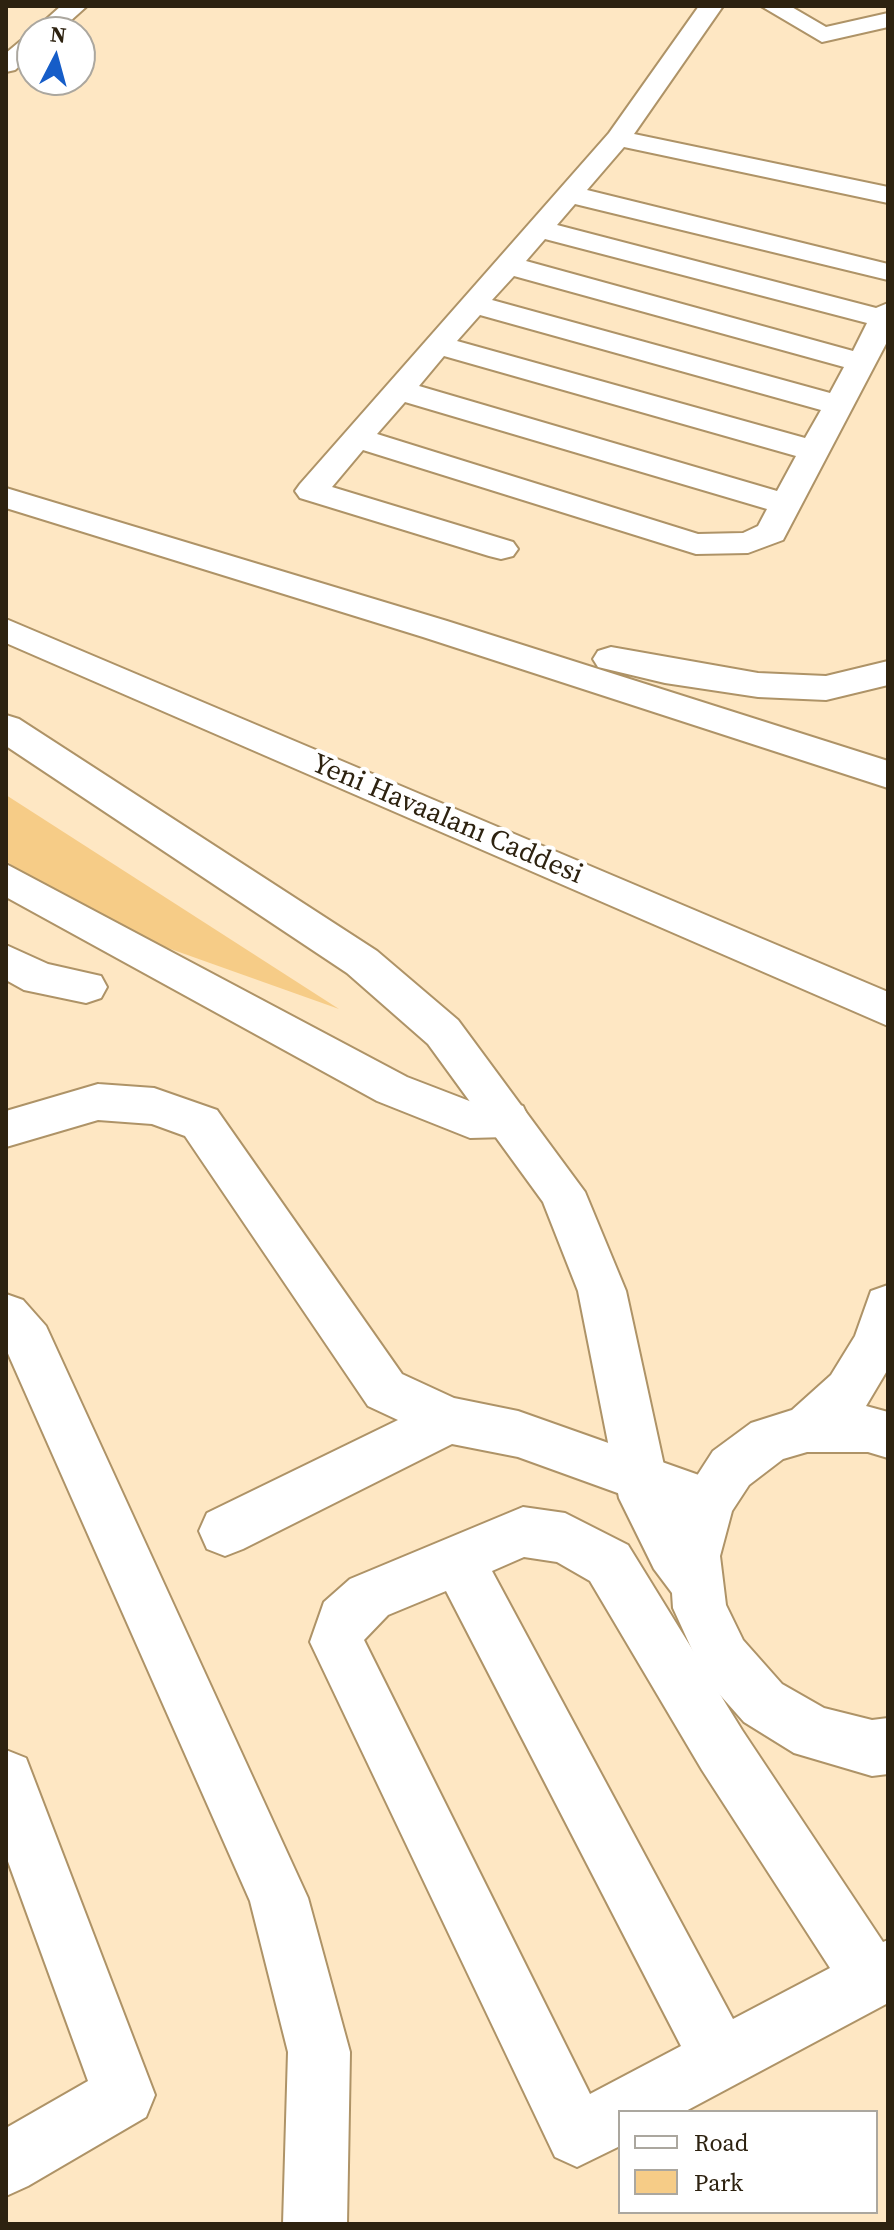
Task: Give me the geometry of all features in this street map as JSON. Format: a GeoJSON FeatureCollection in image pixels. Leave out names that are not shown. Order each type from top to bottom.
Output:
{"type":"FeatureCollection","features":[{"type":"Feature","properties":{"kind":"main road"},"geometry":{"type":"LineString","coordinates":[[501,549],[311,491],[609,148],[711,6]]}},
{"type":"Feature","properties":{"kind":"main road"},"geometry":{"type":"LineString","coordinates":[[773,6],[822,35],[888,20]]}},
{"type":"Feature","properties":{"kind":"main road"},"geometry":{"type":"LineString","coordinates":[[609,148],[719,186]]}},
{"type":"Feature","properties":{"kind":"main road"},"geometry":{"type":"LineString","coordinates":[[609,148],[888,195]]}},
{"type":"Feature","properties":{"kind":"main road"},"geometry":{"type":"LineString","coordinates":[[569,194],[888,272]]}},
{"type":"Feature","properties":{"kind":"main road"},"geometry":{"type":"LineString","coordinates":[[357,438],[696,544],[734,546],[771,533],[886,316],[539,229]]}},
{"type":"Feature","properties":{"kind":"main road"},"geometry":{"type":"LineString","coordinates":[[507,265],[861,362]]}},
{"type":"Feature","properties":{"kind":"main road"},"geometry":{"type":"LineString","coordinates":[[473,304],[839,405]]}},
{"type":"Feature","properties":{"kind":"main road"},"geometry":{"type":"LineString","coordinates":[[438,345],[815,451]]}},
{"type":"Feature","properties":{"kind":"main road"},"geometry":{"type":"LineString","coordinates":[[399,390],[786,504]]}},
{"type":"Feature","properties":{"kind":"main road"},"geometry":{"type":"LineString","coordinates":[[6,498],[435,629],[888,775]]}},
{"type":"Feature","properties":{"kind":"main road"},"geometry":{"type":"LineString","coordinates":[[435,629],[758,685],[826,688],[888,673]]}},
{"type":"Feature","properties":{"kind":"main road","name":"Yeni Havaalanı Caddesi"},"geometry":{"type":"LineString","coordinates":[[6,630],[888,1010]]}},
{"type":"Feature","properties":{"kind":"main road"},"geometry":{"type":"LineString","coordinates":[[6,728],[362,962],[443,1032],[562,1192],[602,1291],[645,1498],[672,1551],[697,1583]]}},
{"type":"Feature","properties":{"kind":"main road"},"geometry":{"type":"LineString","coordinates":[[6,879],[392,1089],[470,1120],[507,1119]]}},
{"type":"Feature","properties":{"kind":"main road"},"geometry":{"type":"LineString","coordinates":[[6,961],[39,979],[86,987]]}},
{"type":"Feature","properties":{"kind":"main road"},"geometry":{"type":"LineString","coordinates":[[6,1129],[98,1102],[154,1106],[201,1123],[385,1390],[449,1420],[518,1434],[709,1502]]}},
{"type":"Feature","properties":{"kind":"main road"},"geometry":{"type":"LineString","coordinates":[[6,1315],[29,1341],[279,1898],[319,2052],[315,2224]]}},
{"type":"Feature","properties":{"kind":"main road"},"geometry":{"type":"LineString","coordinates":[[807,1429],[848,1391],[882,1325]]}},
{"type":"Feature","properties":{"kind":"main road"},"geometry":{"type":"LineString","coordinates":[[225,1531],[449,1420]]}},
{"type":"Feature","properties":{"kind":"main road"},"geometry":{"type":"LineString","coordinates":[[888,1435],[868,1429],[807,1429],[769,1440],[731,1468],[709,1502],[694,1556],[700,1608],[724,1659],[763,1703],[814,1733],[872,1748],[888,1746]]}},
{"type":"Feature","properties":{"kind":"main road"},"geometry":{"type":"LineString","coordinates":[[618,2113],[577,2135],[337,1642],[343,1621],[369,1597],[523,1532],[565,1538],[609,1563],[722,1750],[880,1974],[624,2110]]}},
{"type":"Feature","properties":{"kind":"main road"},"geometry":{"type":"LineString","coordinates":[[458,1560],[721,2059]]}},
{"type":"Feature","properties":{"kind":"main road"},"geometry":{"type":"LineString","coordinates":[[6,1778],[124,2095],[6,2164]]}},
{"type":"Feature","properties":{"kind":"green space"},"geometry":{"type":"Polygon","coordinates":[[[6,795],[339,1009],[92,921],[6,861],[6,795]]]}}]}
